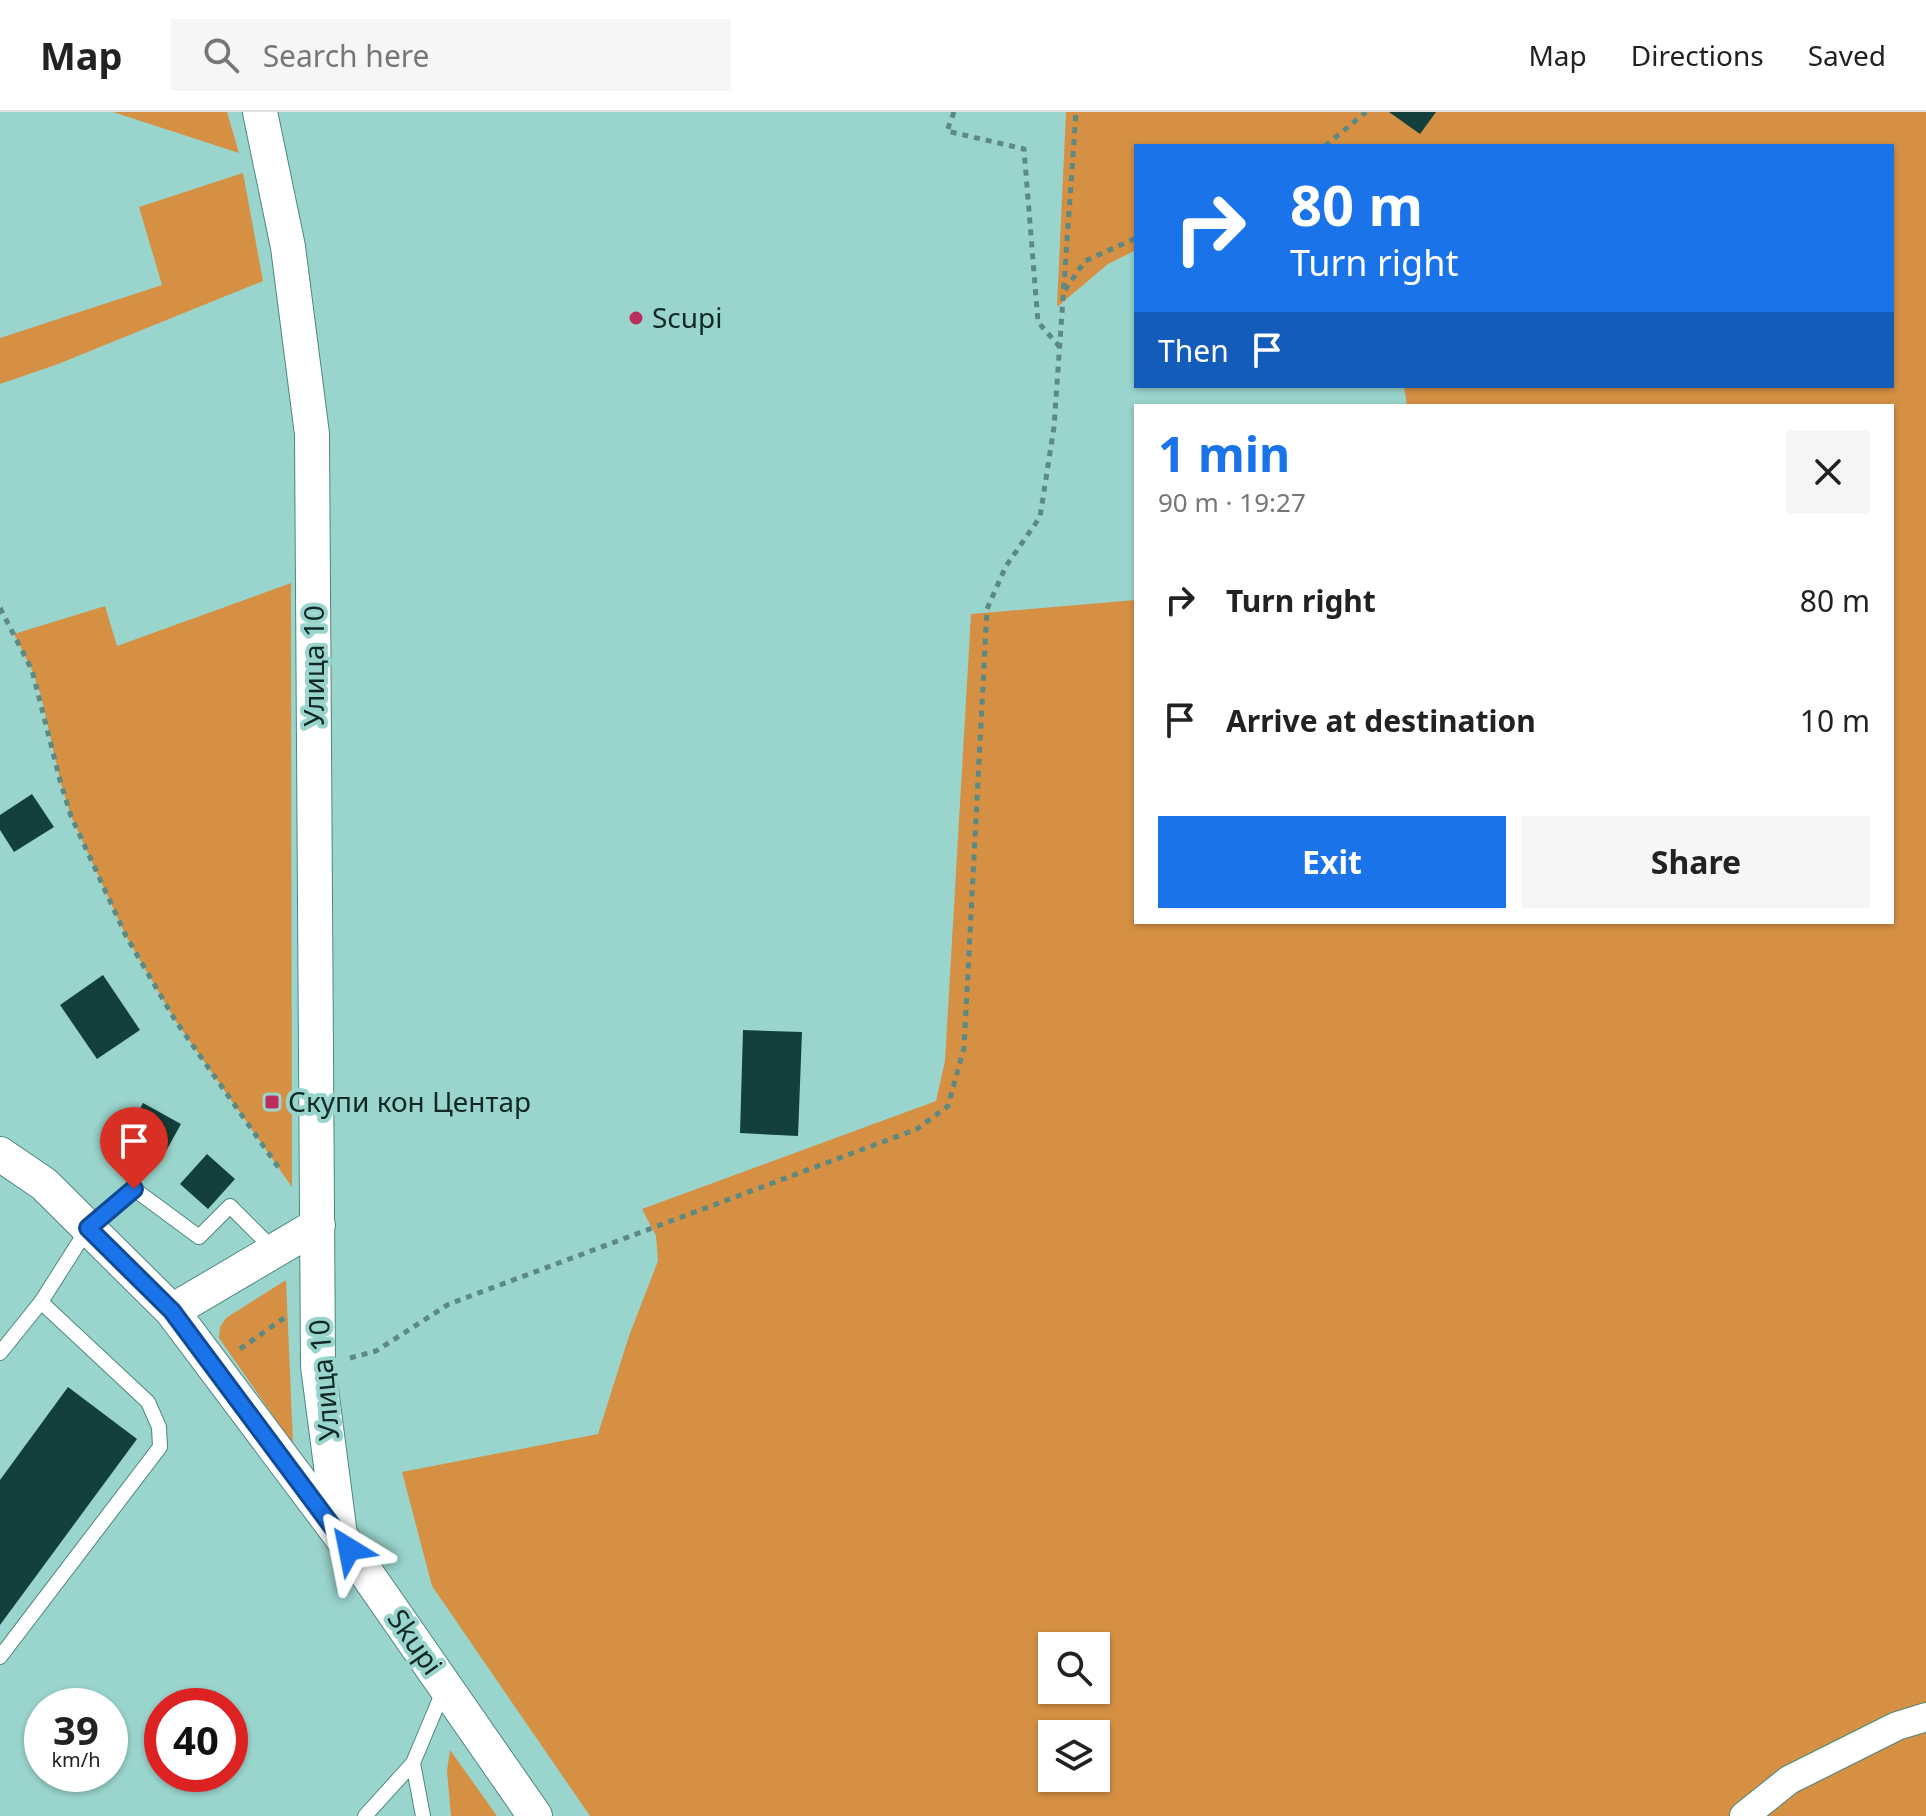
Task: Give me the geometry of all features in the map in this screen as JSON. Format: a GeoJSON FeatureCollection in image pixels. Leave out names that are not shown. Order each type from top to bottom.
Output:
{"type":"FeatureCollection","features":[{"type":"Feature","properties":{"kind":"street","name":"Улица 10"},"geometry":{"type":"LineString","coordinates":[[260,112],[288,247],[312,434],[318,1366],[340,1535]]}},
{"type":"Feature","properties":{"kind":"street","name":"Skupi"},"geometry":{"type":"LineString","coordinates":[[0,1154],[44,1184],[172,1311],[340,1535],[535,1816]]}},
{"type":"Feature","properties":{"kind":"street"},"geometry":{"type":"LineString","coordinates":[[172,1311],[318,1225]]}},
{"type":"Feature","properties":{"kind":"street"},"geometry":{"type":"LineString","coordinates":[[1744,1816],[1789,1780],[1897,1726],[1926,1717]]}},
{"type":"Feature","properties":{"kind":"lane"},"geometry":{"type":"LineString","coordinates":[[0,1353],[41,1302],[88,1228],[134,1189],[199,1237],[230,1206],[273,1249]]}},
{"type":"Feature","properties":{"kind":"lane"},"geometry":{"type":"LineString","coordinates":[[0,1657],[160,1447],[159,1427],[148,1402],[41,1302]]}},
{"type":"Feature","properties":{"kind":"lane"},"geometry":{"type":"LineString","coordinates":[[365,1816],[413,1763],[445,1685]]}},
{"type":"Feature","properties":{"kind":"lane"},"geometry":{"type":"LineString","coordinates":[[413,1763],[423,1816]]}},
{"type":"Feature","properties":{"kind":"path"},"geometry":{"type":"LineString","coordinates":[[954,112],[947,131],[1024,149],[1038,322],[1060,346]]}},
{"type":"Feature","properties":{"kind":"path"},"geometry":{"type":"LineString","coordinates":[[318,1366],[376,1351],[449,1304],[917,1129],[948,1106],[964,1048],[987,609],[1006,566],[1040,517],[1054,427],[1076,112]]}},
{"type":"Feature","properties":{"kind":"path"},"geometry":{"type":"LineString","coordinates":[[1327,144],[1366,112]]}},
{"type":"Feature","properties":{"kind":"path"},"geometry":{"type":"LineString","coordinates":[[1065,291],[1085,261],[1134,239]]}},
{"type":"Feature","properties":{"kind":"path"},"geometry":{"type":"LineString","coordinates":[[0,608],[32,670],[71,816],[126,936],[175,1020],[284,1176]]}},
{"type":"Feature","properties":{"kind":"path"},"geometry":{"type":"LineString","coordinates":[[214,1367],[318,1295]]}},
{"type":"Feature","properties":{"kind":"shaded area"},"geometry":{"type":"Polygon","coordinates":[[[113,112],[227,112],[239,153],[113,112]]]}},
{"type":"Feature","properties":{"kind":"shaded area"},"geometry":{"type":"Polygon","coordinates":[[[1066,112],[1926,112],[1926,1816],[590,1816],[432,1586],[402,1472],[598,1434],[629,1336],[658,1261],[656,1236],[642,1209],[936,1101],[945,1061],[971,614],[1134,600],[1134,924],[1894,924],[1894,404],[1407,404],[1404,388],[1894,388],[1894,144],[1134,144],[1134,251],[1108,264],[1057,307],[1066,112]]]}},
{"type":"Feature","properties":{"kind":"shaded area"},"geometry":{"type":"Polygon","coordinates":[[[243,173],[263,281],[58,364],[0,384],[0,338],[162,285],[139,207],[243,173]]]}},
{"type":"Feature","properties":{"kind":"shaded area"},"geometry":{"type":"Polygon","coordinates":[[[291,583],[292,1187],[175,1020],[126,936],[71,816],[41,696],[14,634],[105,606],[117,646],[291,583]]]}},
{"type":"Feature","properties":{"kind":"shaded area"},"geometry":{"type":"Polygon","coordinates":[[[286,1280],[293,1444],[219,1338],[220,1327],[226,1318],[286,1280]]]}},
{"type":"Feature","properties":{"kind":"shaded area"},"geometry":{"type":"Polygon","coordinates":[[[450,1750],[497,1816],[451,1816],[447,1771],[450,1750]]]}},
{"type":"Feature","properties":{"kind":"building"},"geometry":{"type":"Polygon","coordinates":[[[1389,112],[1436,112],[1420,134],[1389,112]]]}},
{"type":"Feature","properties":{"kind":"building"},"geometry":{"type":"Polygon","coordinates":[[[32,794],[54,827],[14,852],[0,830],[0,815],[32,794]]]}},
{"type":"Feature","properties":{"kind":"building"},"geometry":{"type":"Polygon","coordinates":[[[103,975],[140,1030],[97,1059],[60,1005],[103,975]]]}},
{"type":"Feature","properties":{"kind":"building"},"geometry":{"type":"Polygon","coordinates":[[[743,1030],[802,1032],[798,1136],[740,1133],[743,1030]]]}},
{"type":"Feature","properties":{"kind":"building"},"geometry":{"type":"Polygon","coordinates":[[[143,1103],[181,1124],[165,1153],[127,1133],[143,1103]]]}},
{"type":"Feature","properties":{"kind":"building"},"geometry":{"type":"Polygon","coordinates":[[[207,1154],[235,1179],[208,1209],[180,1184],[207,1154]]]}},
{"type":"Feature","properties":{"kind":"building"},"geometry":{"type":"Polygon","coordinates":[[[68,1387],[137,1439],[0,1625],[0,1480],[68,1387]]]}},
{"type":"Feature","properties":{"kind":"place","name":"Scupi"},"geometry":{"type":"Point","coordinates":[636,318]}},
{"type":"Feature","properties":{"kind":"place","name":"Скупи кон Центар"},"geometry":{"type":"Point","coordinates":[272,1102]}},
{"type":"Feature","properties":{"kind":"route"},"geometry":{"type":"LineString","coordinates":[[134,1189],[88,1228],[172,1311],[349,1549]]}}]}
